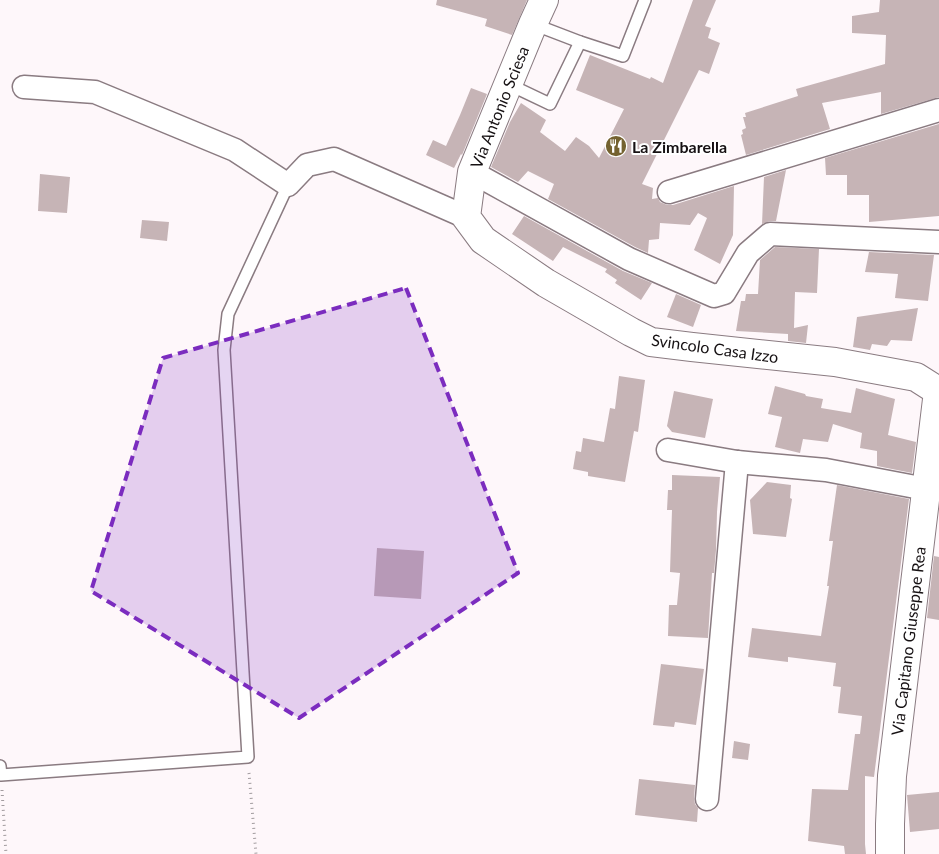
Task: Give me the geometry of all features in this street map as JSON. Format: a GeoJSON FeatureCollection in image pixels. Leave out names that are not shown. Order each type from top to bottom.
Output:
{"type":"FeatureCollection","features":[{"type":"Feature","properties":{"kind":"street","name":"Via Antonio Sciesa"},"geometry":{"type":"LineString","coordinates":[[466,217],[472,172],[538,12]]}},
{"type":"Feature","properties":{"kind":"street"},"geometry":{"type":"LineString","coordinates":[[24,87],[95,92],[235,150],[288,185],[307,165],[334,159],[466,217]]}},
{"type":"Feature","properties":{"kind":"street"},"geometry":{"type":"LineString","coordinates":[[669,192],[939,110]]}},
{"type":"Feature","properties":{"kind":"street"},"geometry":{"type":"LineString","coordinates":[[472,172],[629,259],[714,296],[724,293],[748,253],[770,234],[939,242]]}},
{"type":"Feature","properties":{"kind":"street","name":"Svincolo Casa Izzo"},"geometry":{"type":"LineString","coordinates":[[466,217],[483,240],[546,283],[651,342],[835,362],[916,377],[938,388]]}},
{"type":"Feature","properties":{"kind":"street","name":"Via Capitano Giuseppe Rea"},"geometry":{"type":"LineString","coordinates":[[890,854],[892,776],[926,489],[936,429],[938,388]]}},
{"type":"Feature","properties":{"kind":"street"},"geometry":{"type":"LineString","coordinates":[[668,450],[737,462],[826,470],[926,489]]}},
{"type":"Feature","properties":{"kind":"street"},"geometry":{"type":"LineString","coordinates":[[707,799],[737,462]]}},
{"type":"Feature","properties":{"kind":"lane"},"geometry":{"type":"LineString","coordinates":[[538,12],[580,42],[623,56],[645,0]]}},
{"type":"Feature","properties":{"kind":"lane"},"geometry":{"type":"LineString","coordinates":[[508,84],[550,104],[580,42]]}},
{"type":"Feature","properties":{"kind":"lane"},"geometry":{"type":"LineString","coordinates":[[0,771],[248,757],[224,350],[228,314],[288,185]]}},
{"type":"Feature","properties":{"kind":"path"},"geometry":{"type":"LineString","coordinates":[[248,757],[256,854]]}},
{"type":"Feature","properties":{"kind":"path"},"geometry":{"type":"LineString","coordinates":[[0,771],[6,854]]}},
{"type":"Feature","properties":{"kind":"highlighted area"},"geometry":{"type":"Polygon","coordinates":[[[406,288],[518,573],[299,718],[91,591],[163,358],[406,288]]]}},
{"type":"Feature","properties":{"kind":"building"},"geometry":{"type":"Polygon","coordinates":[[[437,0],[527,0],[512,35],[485,26],[487,19],[436,5],[437,0]]]}},
{"type":"Feature","properties":{"kind":"building"},"geometry":{"type":"Polygon","coordinates":[[[693,0],[716,0],[705,26],[711,28],[708,38],[720,43],[709,74],[699,70],[642,184],[653,188],[652,199],[658,198],[660,202],[667,205],[673,205],[734,186],[733,235],[720,264],[694,250],[707,218],[698,213],[690,225],[660,223],[659,239],[649,240],[648,253],[548,199],[554,184],[528,171],[518,182],[491,167],[510,122],[521,103],[546,120],[540,132],[565,151],[576,137],[589,146],[599,158],[624,109],[576,90],[590,55],[663,83],[693,0]]]}},
{"type":"Feature","properties":{"kind":"building"},"geometry":{"type":"Polygon","coordinates":[[[880,0],[939,0],[939,97],[881,114],[881,92],[822,103],[830,129],[746,155],[741,135],[743,134],[742,130],[746,128],[743,117],[746,117],[745,113],[798,96],[796,89],[885,64],[886,35],[852,33],[852,16],[879,12],[880,0]]]}},
{"type":"Feature","properties":{"kind":"building"},"geometry":{"type":"Polygon","coordinates":[[[471,88],[487,94],[462,155],[454,168],[426,155],[433,140],[446,146],[471,88]]]}},
{"type":"Feature","properties":{"kind":"building"},"geometry":{"type":"Polygon","coordinates":[[[939,124],[939,216],[869,222],[869,195],[847,195],[847,175],[826,175],[825,158],[939,124]]]}},
{"type":"Feature","properties":{"kind":"building"},"geometry":{"type":"Polygon","coordinates":[[[786,170],[776,221],[762,224],[764,177],[786,170]]]}},
{"type":"Feature","properties":{"kind":"building"},"geometry":{"type":"Polygon","coordinates":[[[40,174],[70,177],[67,213],[38,211],[40,174]]]}},
{"type":"Feature","properties":{"kind":"building"},"geometry":{"type":"Polygon","coordinates":[[[524,216],[623,271],[652,283],[641,300],[615,283],[617,280],[605,272],[607,269],[563,247],[553,261],[512,234],[524,216]]]}},
{"type":"Feature","properties":{"kind":"building"},"geometry":{"type":"Polygon","coordinates":[[[142,220],[169,222],[167,241],[140,238],[142,220]]]}},
{"type":"Feature","properties":{"kind":"building"},"geometry":{"type":"Polygon","coordinates":[[[775,247],[819,249],[817,293],[795,292],[794,328],[808,325],[806,343],[788,341],[788,334],[736,331],[741,301],[745,301],[746,294],[758,294],[760,260],[775,247]]]}},
{"type":"Feature","properties":{"kind":"building"},"geometry":{"type":"Polygon","coordinates":[[[869,252],[934,255],[928,301],[895,298],[898,274],[865,272],[869,252]]]}},
{"type":"Feature","properties":{"kind":"building"},"geometry":{"type":"Polygon","coordinates":[[[676,294],[701,305],[693,327],[667,317],[676,294]]]}},
{"type":"Feature","properties":{"kind":"building"},"geometry":{"type":"Polygon","coordinates":[[[918,308],[912,341],[891,340],[887,346],[872,344],[870,350],[853,347],[857,317],[918,308]]]}},
{"type":"Feature","properties":{"kind":"building"},"geometry":{"type":"Polygon","coordinates":[[[619,376],[645,380],[638,432],[634,431],[625,482],[588,476],[588,472],[573,469],[576,451],[581,452],[583,438],[604,442],[610,408],[615,409],[619,376]]]}},
{"type":"Feature","properties":{"kind":"building"},"geometry":{"type":"Polygon","coordinates":[[[775,386],[805,394],[806,396],[823,399],[821,408],[851,413],[856,388],[895,399],[888,435],[916,442],[912,473],[877,466],[877,451],[860,448],[862,433],[833,424],[828,442],[803,439],[800,453],[775,447],[782,417],[768,414],[775,386]]]}},
{"type":"Feature","properties":{"kind":"building"},"geometry":{"type":"Polygon","coordinates":[[[674,391],[713,399],[705,438],[672,432],[667,426],[674,391]]]}},
{"type":"Feature","properties":{"kind":"building"},"geometry":{"type":"Polygon","coordinates":[[[672,475],[720,477],[708,638],[668,636],[669,605],[677,605],[680,573],[670,572],[672,510],[667,510],[668,490],[672,490],[672,475]]]}},
{"type":"Feature","properties":{"kind":"building"},"geometry":{"type":"Polygon","coordinates":[[[767,482],[791,485],[790,498],[792,499],[786,537],[753,534],[750,500],[767,482]]]}},
{"type":"Feature","properties":{"kind":"building"},"geometry":{"type":"Polygon","coordinates":[[[837,485],[909,499],[874,777],[865,776],[866,854],[845,854],[844,846],[808,841],[812,789],[848,790],[855,734],[860,734],[862,716],[838,713],[841,687],[833,686],[836,663],[788,657],[788,662],[748,657],[752,628],[821,636],[829,586],[827,586],[833,541],[829,541],[837,485]]]}},
{"type":"Feature","properties":{"kind":"building"},"geometry":{"type":"Polygon","coordinates":[[[377,548],[424,551],[421,599],[374,596],[377,548]]]}},
{"type":"Feature","properties":{"kind":"building"},"geometry":{"type":"Polygon","coordinates":[[[934,556],[939,557],[939,620],[927,618],[934,556]]]}},
{"type":"Feature","properties":{"kind":"building"},"geometry":{"type":"Polygon","coordinates":[[[661,664],[704,669],[696,725],[675,722],[674,727],[653,725],[661,664]]]}},
{"type":"Feature","properties":{"kind":"building"},"geometry":{"type":"Polygon","coordinates":[[[734,741],[750,744],[748,760],[732,758],[734,741]]]}},
{"type":"Feature","properties":{"kind":"building"},"geometry":{"type":"Polygon","coordinates":[[[639,779],[695,785],[694,798],[698,808],[697,822],[635,815],[639,779]]]}},
{"type":"Feature","properties":{"kind":"building"},"geometry":{"type":"Polygon","coordinates":[[[939,792],[939,829],[910,832],[907,795],[939,792]]]}},
{"type":"Feature","properties":{"kind":"place","name":"La Zimbarella"},"geometry":{"type":"Point","coordinates":[616,146]}}]}
